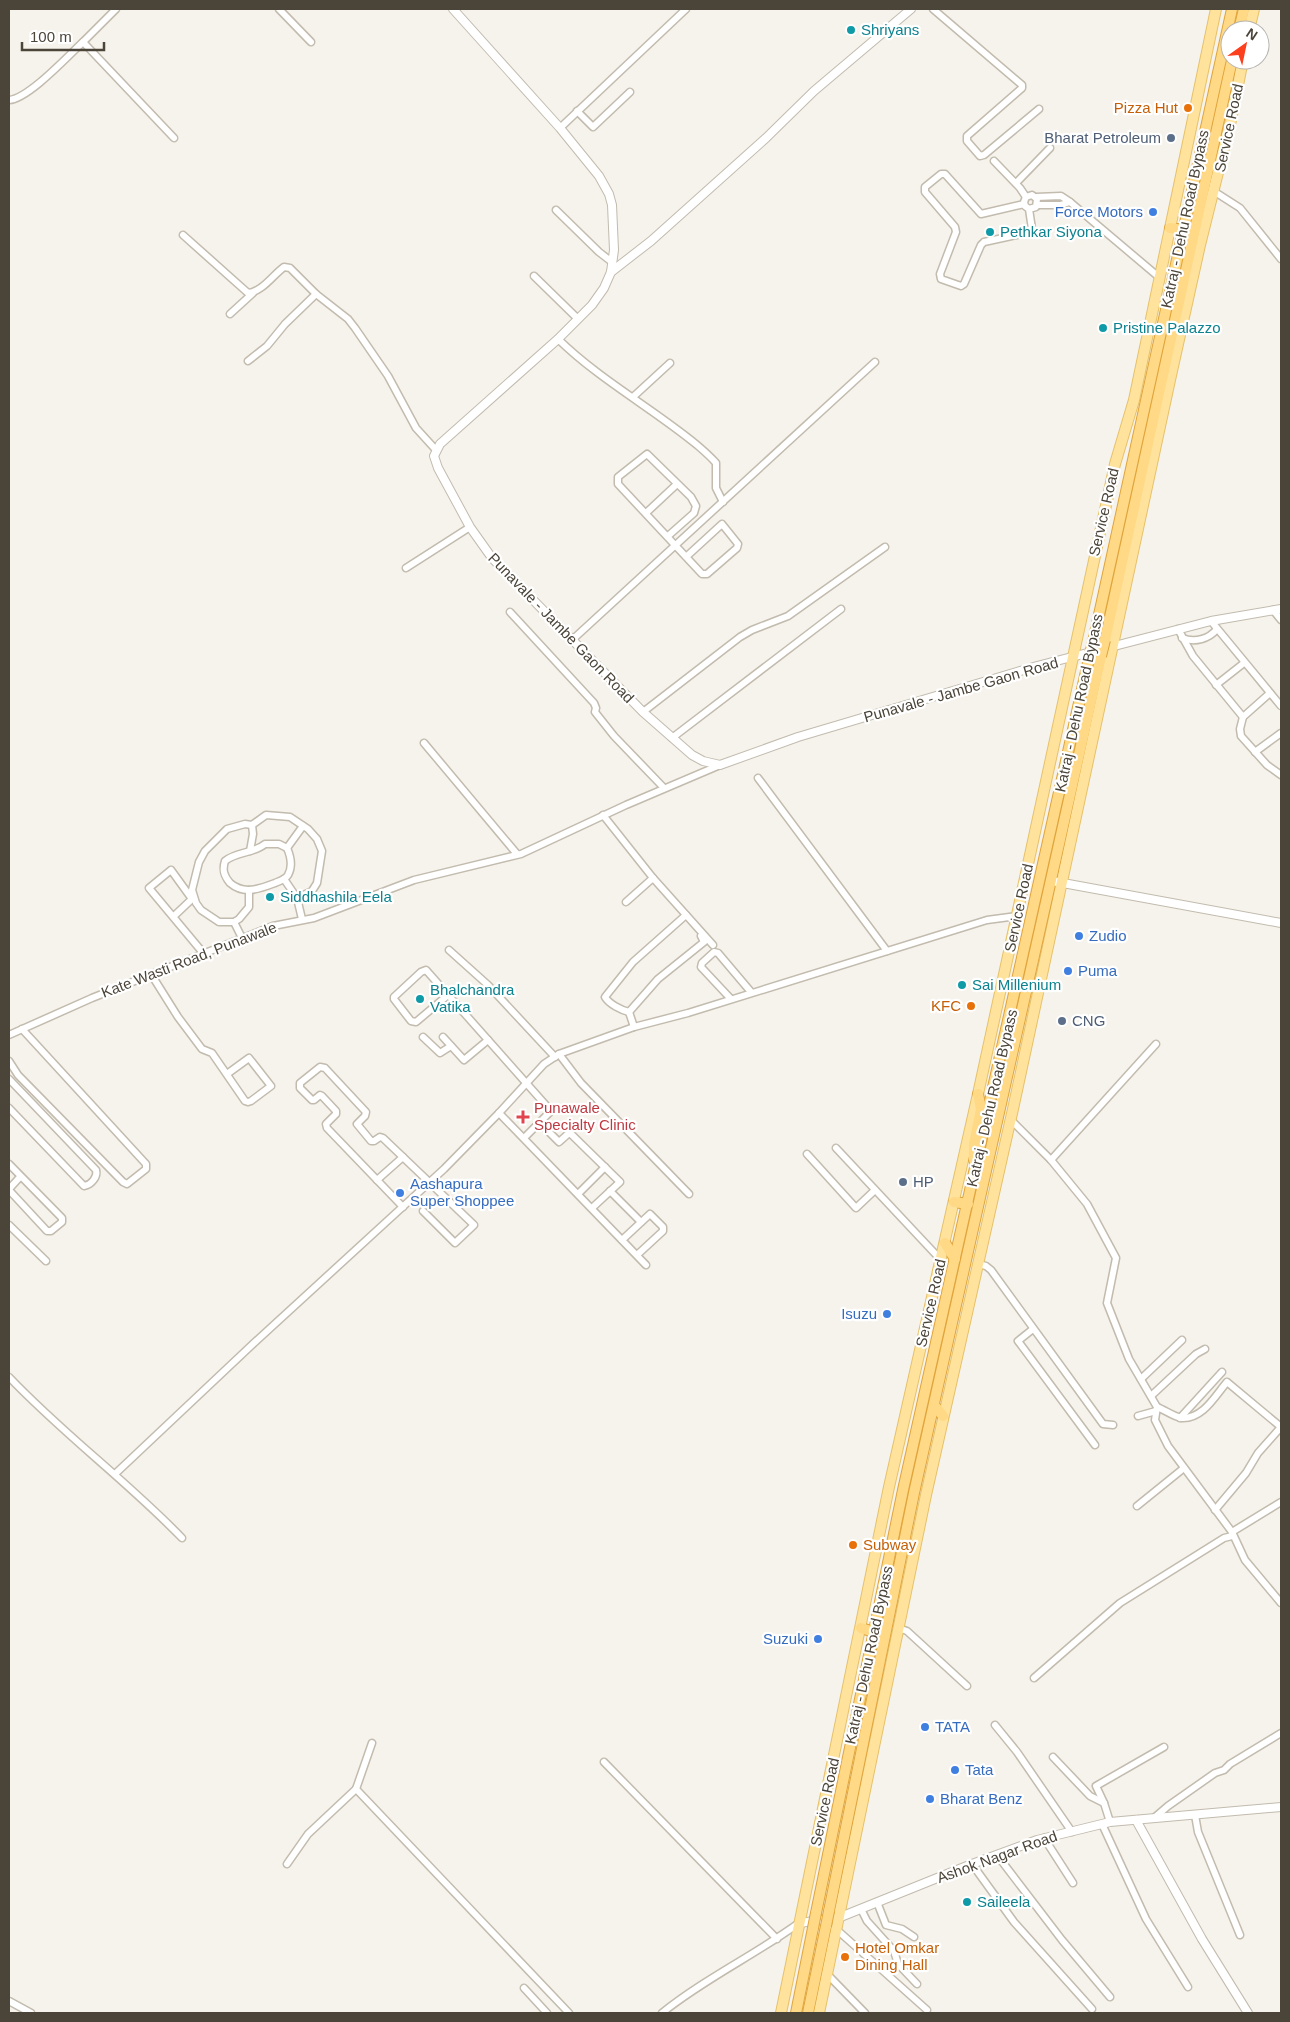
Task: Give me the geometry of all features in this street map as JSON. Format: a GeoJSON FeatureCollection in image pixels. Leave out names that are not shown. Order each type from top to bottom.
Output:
{"type":"FeatureCollection","features":[{"type":"Feature","properties":{"kind":"highway","name":"Katraj - Dehu Road Bypass"},"geometry":{"type":"LineString","coordinates":[[796,2013],[903,1490],[977,1165],[1232,9]]}},
{"type":"Feature","properties":{"kind":"highway","name":"Katraj - Dehu Road Bypass"},"geometry":{"type":"LineString","coordinates":[[808,2013],[831,1928],[829,1911],[914,1493],[1052,881],[1230,70]]}},
{"type":"Feature","properties":{"kind":"highway"},"geometry":{"type":"LineString","coordinates":[[1170,228],[1183,230]]}},
{"type":"Feature","properties":{"kind":"highway"},"geometry":{"type":"LineString","coordinates":[[977,1165],[973,1152],[981,1108],[978,1094]]}},
{"type":"Feature","properties":{"kind":"highway"},"geometry":{"type":"LineString","coordinates":[[954,1202],[968,1204]]}},
{"type":"Feature","properties":{"kind":"highway"},"geometry":{"type":"LineString","coordinates":[[945,1243],[955,1259]]}},
{"type":"Feature","properties":{"kind":"highway"},"geometry":{"type":"LineString","coordinates":[[934,1405],[943,1416]]}},
{"type":"Feature","properties":{"kind":"highway"},"geometry":{"type":"LineString","coordinates":[[861,1628],[874,1632]]}},
{"type":"Feature","properties":{"kind":"main road","name":"Service Road"},"geometry":{"type":"LineString","coordinates":[[781,2013],[889,1487],[978,1094],[1115,464],[1134,400],[1188,135],[1216,9]]}},
{"type":"Feature","properties":{"kind":"main road","name":"Service Road"},"geometry":{"type":"LineString","coordinates":[[819,2013],[827,1974],[831,1928],[838,1918],[943,1416],[1011,1120],[1200,245],[1215,192],[1241,70]]}},
{"type":"Feature","properties":{"kind":"street"},"geometry":{"type":"LineString","coordinates":[[9,100],[16,100],[34,88],[116,9]]}},
{"type":"Feature","properties":{"kind":"street"},"geometry":{"type":"LineString","coordinates":[[279,9],[311,42]]}},
{"type":"Feature","properties":{"kind":"street"},"geometry":{"type":"LineString","coordinates":[[230,314],[253,292],[281,269],[287,267],[316,294],[339,311],[355,328],[388,376],[416,428],[436,450],[447,437],[558,339],[598,297],[611,272],[614,231],[609,194],[596,172],[560,128],[453,9]]}},
{"type":"Feature","properties":{"kind":"street"},"geometry":{"type":"LineString","coordinates":[[560,128],[686,9]]}},
{"type":"Feature","properties":{"kind":"street"},"geometry":{"type":"LineString","coordinates":[[611,272],[651,241],[766,138],[814,91],[911,9]]}},
{"type":"Feature","properties":{"kind":"street"},"geometry":{"type":"LineString","coordinates":[[933,9],[1022,85],[1022,88],[967,136],[967,141],[977,154],[980,156],[984,155],[1039,110]]}},
{"type":"Feature","properties":{"kind":"street"},"geometry":{"type":"LineString","coordinates":[[83,42],[174,138]]}},
{"type":"Feature","properties":{"kind":"street"},"geometry":{"type":"LineString","coordinates":[[577,112],[593,127],[630,92]]}},
{"type":"Feature","properties":{"kind":"street"},"geometry":{"type":"LineString","coordinates":[[1016,183],[1050,148]]}},
{"type":"Feature","properties":{"kind":"street"},"geometry":{"type":"LineString","coordinates":[[994,160],[1016,183],[1026,203],[1031,232],[984,242],[964,284],[961,286],[941,279],[940,274],[956,232],[955,227],[925,192],[925,187],[941,174],[945,174],[981,214],[1026,203],[1034,208],[1037,205],[1060,205],[1070,202]]}},
{"type":"Feature","properties":{"kind":"street"},"geometry":{"type":"LineString","coordinates":[[1215,192],[1240,208],[1281,259]]}},
{"type":"Feature","properties":{"kind":"street"},"geometry":{"type":"LineString","coordinates":[[1026,203],[1030,195],[1036,197],[1061,196],[1160,278]]}},
{"type":"Feature","properties":{"kind":"street"},"geometry":{"type":"LineString","coordinates":[[1036,197],[1037,205]]}},
{"type":"Feature","properties":{"kind":"street"},"geometry":{"type":"LineString","coordinates":[[556,210],[599,252],[612,262]]}},
{"type":"Feature","properties":{"kind":"street"},"geometry":{"type":"LineString","coordinates":[[183,234],[244,291],[248,293],[253,292]]}},
{"type":"Feature","properties":{"kind":"street"},"geometry":{"type":"LineString","coordinates":[[534,276],[578,319]]}},
{"type":"Feature","properties":{"kind":"street"},"geometry":{"type":"LineString","coordinates":[[248,361],[267,346],[285,324],[316,294]]}},
{"type":"Feature","properties":{"kind":"street"},"geometry":{"type":"LineString","coordinates":[[558,339],[580,359],[666,420],[710,456],[716,463],[716,488],[723,502]]}},
{"type":"Feature","properties":{"kind":"street"},"geometry":{"type":"LineString","coordinates":[[571,641],[876,362]]}},
{"type":"Feature","properties":{"kind":"street"},"geometry":{"type":"LineString","coordinates":[[633,397],[670,364]]}},
{"type":"Feature","properties":{"kind":"street","name":"Punavale - Jambe Gaon Road"},"geometry":{"type":"LineString","coordinates":[[436,450],[435,460],[438,468],[470,527],[492,558],[571,641],[643,712],[698,760],[720,765],[798,737],[1037,666],[1211,621],[1277,609]]}},
{"type":"Feature","properties":{"kind":"street"},"geometry":{"type":"LineString","coordinates":[[668,536],[695,509],[694,501],[647,454],[618,477],[617,480],[620,487],[686,557],[705,575],[737,548],[738,544],[722,524],[686,557]]}},
{"type":"Feature","properties":{"kind":"street"},"geometry":{"type":"LineString","coordinates":[[646,513],[677,484]]}},
{"type":"Feature","properties":{"kind":"street"},"geometry":{"type":"LineString","coordinates":[[406,568],[470,527]]}},
{"type":"Feature","properties":{"kind":"street"},"geometry":{"type":"LineString","coordinates":[[643,712],[740,637],[752,630],[788,616],[885,547]]}},
{"type":"Feature","properties":{"kind":"street"},"geometry":{"type":"LineString","coordinates":[[672,738],[841,609]]}},
{"type":"Feature","properties":{"kind":"street"},"geometry":{"type":"LineString","coordinates":[[1277,609],[1281,620]]}},
{"type":"Feature","properties":{"kind":"street"},"geometry":{"type":"LineString","coordinates":[[510,612],[594,703],[596,715],[614,736],[664,788]]}},
{"type":"Feature","properties":{"kind":"street"},"geometry":{"type":"LineString","coordinates":[[1211,621],[1281,706]]}},
{"type":"Feature","properties":{"kind":"street"},"geometry":{"type":"LineString","coordinates":[[1178,629],[1193,656],[1243,717]]}},
{"type":"Feature","properties":{"kind":"street"},"geometry":{"type":"LineString","coordinates":[[1182,638],[1195,641],[1209,637],[1217,629]]}},
{"type":"Feature","properties":{"kind":"street"},"geometry":{"type":"LineString","coordinates":[[1216,685],[1244,663]]}},
{"type":"Feature","properties":{"kind":"street"},"geometry":{"type":"LineString","coordinates":[[1270,693],[1243,717],[1240,736],[1274,772],[1281,775]]}},
{"type":"Feature","properties":{"kind":"street"},"geometry":{"type":"LineString","coordinates":[[1255,752],[1281,733]]}},
{"type":"Feature","properties":{"kind":"street"},"geometry":{"type":"LineString","coordinates":[[424,743],[517,854]]}},
{"type":"Feature","properties":{"kind":"street","name":"Kate Wasti Road, Punawale"},"geometry":{"type":"LineString","coordinates":[[9,1035],[92,998],[274,926],[314,918],[414,880],[517,854],[720,765]]}},
{"type":"Feature","properties":{"kind":"street"},"geometry":{"type":"LineString","coordinates":[[758,778],[887,951]]}},
{"type":"Feature","properties":{"kind":"street"},"geometry":{"type":"LineString","coordinates":[[249,890],[249,907],[239,919],[234,922],[219,922],[202,910],[196,903],[192,890],[199,862],[210,845],[227,829],[244,824],[252,824],[266,815],[290,818],[304,826],[317,839],[322,851],[317,883],[312,891],[297,898]]}},
{"type":"Feature","properties":{"kind":"street"},"geometry":{"type":"LineString","coordinates":[[603,816],[704,939],[704,942],[658,978],[629,1012]]}},
{"type":"Feature","properties":{"kind":"street"},"geometry":{"type":"LineString","coordinates":[[250,851],[253,834],[252,824]]}},
{"type":"Feature","properties":{"kind":"street"},"geometry":{"type":"LineString","coordinates":[[287,848],[304,826]]}},
{"type":"Feature","properties":{"kind":"street"},"geometry":{"type":"LineString","coordinates":[[265,844],[274,844],[287,848],[291,857],[291,866],[284,879],[249,890],[241,890],[235,887],[226,878],[223,867],[225,861],[228,858],[250,851],[260,848],[265,844]]}},
{"type":"Feature","properties":{"kind":"street"},"geometry":{"type":"LineString","coordinates":[[174,916],[192,899],[173,871],[169,870],[149,888],[204,954]]}},
{"type":"Feature","properties":{"kind":"street"},"geometry":{"type":"LineString","coordinates":[[626,902],[654,878]]}},
{"type":"Feature","properties":{"kind":"street"},"geometry":{"type":"LineString","coordinates":[[284,879],[297,898],[302,919]]}},
{"type":"Feature","properties":{"kind":"street"},"geometry":{"type":"LineString","coordinates":[[1052,881],[1281,924]]}},
{"type":"Feature","properties":{"kind":"street"},"geometry":{"type":"LineString","coordinates":[[685,916],[712,945]]}},
{"type":"Feature","properties":{"kind":"street"},"geometry":{"type":"LineString","coordinates":[[634,1026],[629,1012],[606,1000],[605,997],[633,962],[685,916]]}},
{"type":"Feature","properties":{"kind":"street"},"geometry":{"type":"LineString","coordinates":[[115,1474],[430,1182],[499,1113],[544,1064],[557,1055],[634,1026],[688,1013],[730,998],[987,920],[1017,916]]}},
{"type":"Feature","properties":{"kind":"street"},"geometry":{"type":"LineString","coordinates":[[234,922],[242,938]]}},
{"type":"Feature","properties":{"kind":"street"},"geometry":{"type":"LineString","coordinates":[[449,950],[557,1055],[581,1083],[689,1194]]}},
{"type":"Feature","properties":{"kind":"street"},"geometry":{"type":"LineString","coordinates":[[730,998],[701,967],[702,963],[714,952],[718,953],[751,992]]}},
{"type":"Feature","properties":{"kind":"street"},"geometry":{"type":"LineString","coordinates":[[448,995],[416,1022],[410,1021],[394,999],[421,972],[426,970],[551,1111],[524,1138]]}},
{"type":"Feature","properties":{"kind":"street"},"geometry":{"type":"LineString","coordinates":[[151,974],[174,1011],[202,1049],[212,1053],[227,1074],[248,1102],[270,1086],[249,1058],[227,1074]]}},
{"type":"Feature","properties":{"kind":"street"},"geometry":{"type":"LineString","coordinates":[[9,1061],[18,1076],[124,1182],[127,1184],[131,1182],[146,1169],[146,1164],[22,1029]]}},
{"type":"Feature","properties":{"kind":"street"},"geometry":{"type":"LineString","coordinates":[[423,1037],[440,1053],[451,1046]]}},
{"type":"Feature","properties":{"kind":"street"},"geometry":{"type":"LineString","coordinates":[[443,1037],[464,1060],[488,1040]]}},
{"type":"Feature","properties":{"kind":"street"},"geometry":{"type":"LineString","coordinates":[[1051,1160],[1156,1044]]}},
{"type":"Feature","properties":{"kind":"street"},"geometry":{"type":"LineString","coordinates":[[403,1207],[326,1126],[336,1114],[336,1111],[320,1095],[312,1100],[300,1088],[300,1083],[320,1067],[325,1068],[366,1112],[357,1125],[371,1141],[382,1137],[474,1225],[455,1242],[423,1211]]}},
{"type":"Feature","properties":{"kind":"street"},"geometry":{"type":"LineString","coordinates":[[9,1079],[96,1170],[96,1177],[87,1186],[81,1183],[9,1108]]}},
{"type":"Feature","properties":{"kind":"street"},"geometry":{"type":"LineString","coordinates":[[499,1113],[646,1265]]}},
{"type":"Feature","properties":{"kind":"street"},"geometry":{"type":"LineString","coordinates":[[1011,1120],[1051,1160],[1086,1204],[1116,1258],[1107,1303],[1129,1359],[1151,1396],[1156,1409],[1155,1420],[1168,1446],[1232,1534],[1246,1560],[1281,1603]]}},
{"type":"Feature","properties":{"kind":"street"},"geometry":{"type":"LineString","coordinates":[[540,1123],[559,1142],[568,1134],[571,1134],[620,1182],[592,1208]]}},
{"type":"Feature","properties":{"kind":"street"},"geometry":{"type":"LineString","coordinates":[[836,1148],[941,1260]]}},
{"type":"Feature","properties":{"kind":"street"},"geometry":{"type":"LineString","coordinates":[[806,1154],[856,1208],[875,1190]]}},
{"type":"Feature","properties":{"kind":"street"},"geometry":{"type":"LineString","coordinates":[[377,1180],[403,1157]]}},
{"type":"Feature","properties":{"kind":"street"},"geometry":{"type":"LineString","coordinates":[[9,1164],[62,1218],[62,1222],[51,1231],[47,1231],[9,1189],[20,1177]]}},
{"type":"Feature","properties":{"kind":"street"},"geometry":{"type":"LineString","coordinates":[[578,1194],[606,1167]]}},
{"type":"Feature","properties":{"kind":"street"},"geometry":{"type":"LineString","coordinates":[[610,1191],[641,1222]]}},
{"type":"Feature","properties":{"kind":"street"},"geometry":{"type":"LineString","coordinates":[[622,1240],[650,1214],[664,1229],[637,1256]]}},
{"type":"Feature","properties":{"kind":"street"},"geometry":{"type":"LineString","coordinates":[[9,1225],[46,1261]]}},
{"type":"Feature","properties":{"kind":"street"},"geometry":{"type":"LineString","coordinates":[[978,1264],[986,1266],[991,1270],[1103,1424],[1113,1425]]}},
{"type":"Feature","properties":{"kind":"street"},"geometry":{"type":"LineString","coordinates":[[1033,1329],[1018,1341],[1095,1445]]}},
{"type":"Feature","properties":{"kind":"street"},"geometry":{"type":"LineString","coordinates":[[1141,1380],[1182,1340]]}},
{"type":"Feature","properties":{"kind":"street"},"geometry":{"type":"LineString","coordinates":[[1151,1396],[1196,1354],[1205,1349]]}},
{"type":"Feature","properties":{"kind":"street"},"geometry":{"type":"LineString","coordinates":[[1180,1418],[1222,1372]]}},
{"type":"Feature","properties":{"kind":"street"},"geometry":{"type":"LineString","coordinates":[[9,1377],[35,1405],[115,1474],[182,1538]]}},
{"type":"Feature","properties":{"kind":"street"},"geometry":{"type":"LineString","coordinates":[[1138,1416],[1156,1409],[1180,1418],[1195,1416],[1202,1411],[1227,1382],[1281,1426],[1258,1453],[1246,1473],[1215,1510]]}},
{"type":"Feature","properties":{"kind":"street"},"geometry":{"type":"LineString","coordinates":[[1137,1506],[1184,1468]]}},
{"type":"Feature","properties":{"kind":"street"},"geometry":{"type":"LineString","coordinates":[[1034,1678],[1120,1603],[1281,1502]]}},
{"type":"Feature","properties":{"kind":"street"},"geometry":{"type":"LineString","coordinates":[[898,1628],[907,1631],[967,1686]]}},
{"type":"Feature","properties":{"kind":"street"},"geometry":{"type":"LineString","coordinates":[[995,1725],[1017,1752],[1072,1832]]}},
{"type":"Feature","properties":{"kind":"street"},"geometry":{"type":"LineString","coordinates":[[1154,1818],[1215,1773],[1224,1770],[1236,1760],[1281,1733]]}},
{"type":"Feature","properties":{"kind":"street"},"geometry":{"type":"LineString","coordinates":[[286,1864],[308,1834],[356,1789],[372,1743]]}},
{"type":"Feature","properties":{"kind":"street"},"geometry":{"type":"LineString","coordinates":[[1164,1748],[1096,1786],[1104,1803],[1106,1823],[1146,1919],[1188,1986]]}},
{"type":"Feature","properties":{"kind":"street"},"geometry":{"type":"LineString","coordinates":[[1053,1757],[1090,1796],[1104,1803]]}},
{"type":"Feature","properties":{"kind":"street"},"geometry":{"type":"LineString","coordinates":[[604,1762],[777,1939]]}},
{"type":"Feature","properties":{"kind":"street"},"geometry":{"type":"LineString","coordinates":[[356,1789],[569,2013]]}},
{"type":"Feature","properties":{"kind":"street","name":"Ashok Nagar Road"},"geometry":{"type":"LineString","coordinates":[[799,1923],[838,1918],[972,1864],[1044,1838],[1106,1823],[1281,1807]]}},
{"type":"Feature","properties":{"kind":"street"},"geometry":{"type":"LineString","coordinates":[[1195,1815],[1198,1832],[1240,1935]]}},
{"type":"Feature","properties":{"kind":"street"},"geometry":{"type":"LineString","coordinates":[[1136,1820],[1202,1939],[1248,2013]]}},
{"type":"Feature","properties":{"kind":"street"},"geometry":{"type":"LineString","coordinates":[[1044,1838],[1074,1883]]}},
{"type":"Feature","properties":{"kind":"street"},"geometry":{"type":"LineString","coordinates":[[997,1855],[1062,1940],[1110,1997]]}},
{"type":"Feature","properties":{"kind":"street"},"geometry":{"type":"LineString","coordinates":[[972,1864],[1014,1922],[1092,2009]]}},
{"type":"Feature","properties":{"kind":"street"},"geometry":{"type":"LineString","coordinates":[[877,1902],[886,1925],[902,1929],[914,1937]]}},
{"type":"Feature","properties":{"kind":"street"},"geometry":{"type":"LineString","coordinates":[[861,1909],[867,1921],[894,1951],[898,1964],[917,1984]]}},
{"type":"Feature","properties":{"kind":"street"},"geometry":{"type":"LineString","coordinates":[[662,2013],[678,2000],[777,1939],[799,1923]]}},
{"type":"Feature","properties":{"kind":"street"},"geometry":{"type":"LineString","coordinates":[[831,1928],[927,2010]]}},
{"type":"Feature","properties":{"kind":"street"},"geometry":{"type":"LineString","coordinates":[[827,1974],[865,2013]]}},
{"type":"Feature","properties":{"kind":"street"},"geometry":{"type":"LineString","coordinates":[[524,1988],[547,2013]]}},
{"type":"Feature","properties":{"kind":"street"},"geometry":{"type":"LineString","coordinates":[[9,2001],[31,2013]]}},
{"type":"Feature","properties":{"kind":"place","name":"Shriyans"},"geometry":{"type":"Point","coordinates":[851,30]}},
{"type":"Feature","properties":{"kind":"place","name":"Pizza Hut"},"geometry":{"type":"Point","coordinates":[1188,108]}},
{"type":"Feature","properties":{"kind":"place","name":"Bharat Petroleum"},"geometry":{"type":"Point","coordinates":[1171,138]}},
{"type":"Feature","properties":{"kind":"place","name":"Force Motors"},"geometry":{"type":"Point","coordinates":[1153,212]}},
{"type":"Feature","properties":{"kind":"place","name":"Pethkar Siyona"},"geometry":{"type":"Point","coordinates":[990,232]}},
{"type":"Feature","properties":{"kind":"place","name":"Pristine Palazzo"},"geometry":{"type":"Point","coordinates":[1103,328]}},
{"type":"Feature","properties":{"kind":"place","name":"Siddhashila Eela"},"geometry":{"type":"Point","coordinates":[270,897]}},
{"type":"Feature","properties":{"kind":"place","name":"Zudio"},"geometry":{"type":"Point","coordinates":[1079,936]}},
{"type":"Feature","properties":{"kind":"place","name":"Puma"},"geometry":{"type":"Point","coordinates":[1068,971]}},
{"type":"Feature","properties":{"kind":"place","name":"Sai Millenium"},"geometry":{"type":"Point","coordinates":[962,985]}},
{"type":"Feature","properties":{"kind":"place","name":"Bhalchandra Vatika"},"geometry":{"type":"Point","coordinates":[420,999]}},
{"type":"Feature","properties":{"kind":"place","name":"KFC"},"geometry":{"type":"Point","coordinates":[971,1006]}},
{"type":"Feature","properties":{"kind":"place","name":"CNG"},"geometry":{"type":"Point","coordinates":[1062,1021]}},
{"type":"Feature","properties":{"kind":"place","name":"Punawale Specialty Clinic"},"geometry":{"type":"Point","coordinates":[523,1117]}},
{"type":"Feature","properties":{"kind":"place","name":"HP"},"geometry":{"type":"Point","coordinates":[903,1182]}},
{"type":"Feature","properties":{"kind":"place","name":"Aashapura Super Shoppee"},"geometry":{"type":"Point","coordinates":[400,1193]}},
{"type":"Feature","properties":{"kind":"place","name":"Isuzu"},"geometry":{"type":"Point","coordinates":[887,1314]}},
{"type":"Feature","properties":{"kind":"place","name":"Subway"},"geometry":{"type":"Point","coordinates":[853,1545]}},
{"type":"Feature","properties":{"kind":"place","name":"Suzuki"},"geometry":{"type":"Point","coordinates":[818,1639]}},
{"type":"Feature","properties":{"kind":"place","name":"TATA"},"geometry":{"type":"Point","coordinates":[925,1727]}},
{"type":"Feature","properties":{"kind":"place","name":"Tata"},"geometry":{"type":"Point","coordinates":[955,1770]}},
{"type":"Feature","properties":{"kind":"place","name":"Bharat Benz"},"geometry":{"type":"Point","coordinates":[930,1799]}},
{"type":"Feature","properties":{"kind":"place","name":"Saileela"},"geometry":{"type":"Point","coordinates":[967,1902]}},
{"type":"Feature","properties":{"kind":"place","name":"Hotel Omkar Dining Hall"},"geometry":{"type":"Point","coordinates":[845,1957]}}]}
